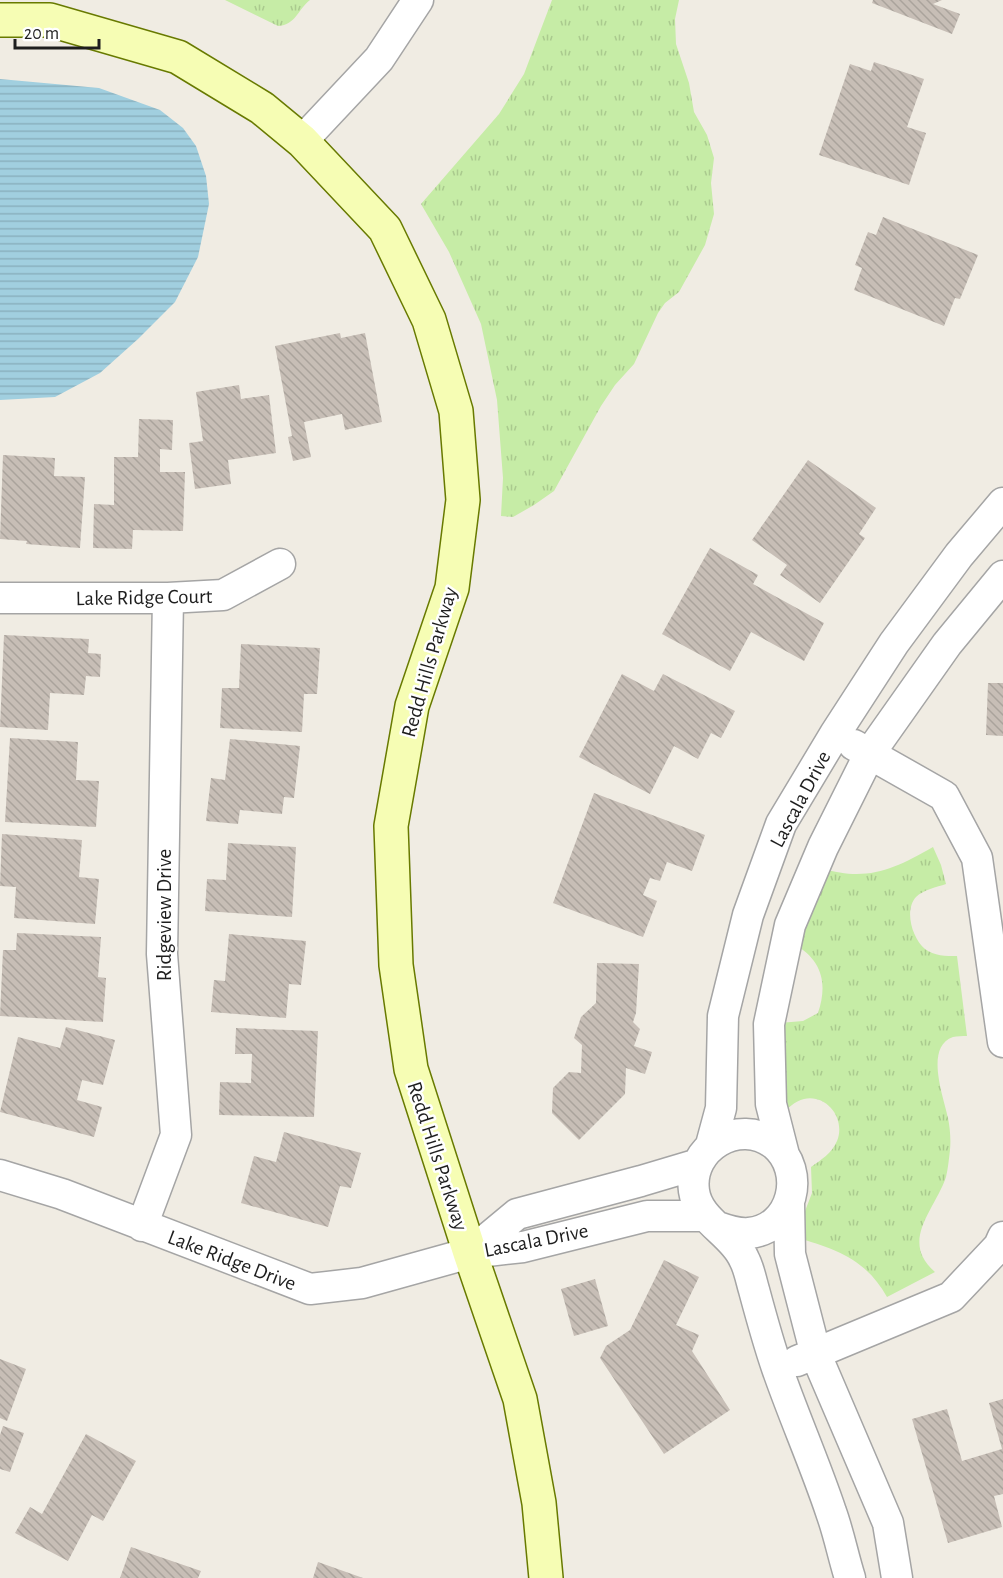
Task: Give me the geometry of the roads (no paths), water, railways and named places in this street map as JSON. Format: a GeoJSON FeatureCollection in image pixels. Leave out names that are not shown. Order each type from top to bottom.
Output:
{"type":"FeatureCollection","features":[{"type":"Feature","properties":{"kind":"street"},"geometry":{"type":"LineString","coordinates":[[302,141],[379,59],[418,0]]}},
{"type":"Feature","properties":{"kind":"street","name":"Redd Hills Parkway"},"geometry":{"type":"LineString","coordinates":[[0,20],[50,20],[178,57],[262,108],[302,141],[385,229],[429,320],[456,411],[463,500],[452,588],[412,706],[391,826],[396,965],[411,1070],[520,1399],[539,1503],[546,1578]]}},
{"type":"Feature","properties":{"kind":"street","name":"Lascala Drive"},"geometry":{"type":"LineString","coordinates":[[470,1252],[517,1214],[641,1181],[705,1154],[722,1108],[723,1016],[748,915],[781,824],[835,734],[901,634],[959,555],[1003,503]]}},
{"type":"Feature","properties":{"kind":"street","name":"Lake Ridge Court"},"geometry":{"type":"LineString","coordinates":[[0,598],[168,598],[223,595],[280,564]]}},
{"type":"Feature","properties":{"kind":"street","name":"Lascala Drive"},"geometry":{"type":"LineString","coordinates":[[784,1155],[771,1104],[770,1024],[790,925],[824,847],[870,753],[947,644],[1003,576]]}},
{"type":"Feature","properties":{"kind":"street","name":"Ridgeview Drive"},"geometry":{"type":"LineString","coordinates":[[142,1226],[176,1136],[162,954],[168,598]]}},
{"type":"Feature","properties":{"kind":"street","name":"Lascala Drive"},"geometry":{"type":"LineString","coordinates":[[835,734],[944,796],[977,858],[1003,1042]]}},
{"type":"Feature","properties":{"kind":"street"},"geometry":{"type":"LineString","coordinates":[[849,1578],[832,1514],[777,1368],[744,1258],[698,1204],[694,1191],[694,1177],[705,1154],[726,1137],[742,1134],[758,1136],[773,1143],[784,1155],[792,1170],[793,1187],[789,1203],[790,1254],[816,1355],[888,1523],[897,1578]]}},
{"type":"Feature","properties":{"kind":"street","name":"Lake Ridge Drive"},"geometry":{"type":"LineString","coordinates":[[0,1175],[62,1194],[310,1289],[363,1283],[470,1252]]}},
{"type":"Feature","properties":{"kind":"street"},"geometry":{"type":"LineString","coordinates":[[712,1221],[734,1233],[750,1233],[766,1228],[780,1218],[789,1203]]}},
{"type":"Feature","properties":{"kind":"street","name":"Lascala Drive"},"geometry":{"type":"LineString","coordinates":[[470,1252],[523,1247],[646,1216],[712,1221]]}},
{"type":"Feature","properties":{"kind":"street"},"geometry":{"type":"LineString","coordinates":[[777,1368],[816,1355],[951,1297],[999,1246],[1003,1237]]}},
{"type":"Feature","properties":{"kind":"water"},"geometry":{"type":"Polygon","coordinates":[[[0,79],[99,88],[160,110],[183,128],[196,146],[206,176],[209,204],[198,257],[175,302],[100,373],[55,397],[0,400],[0,79]]]}}]}
